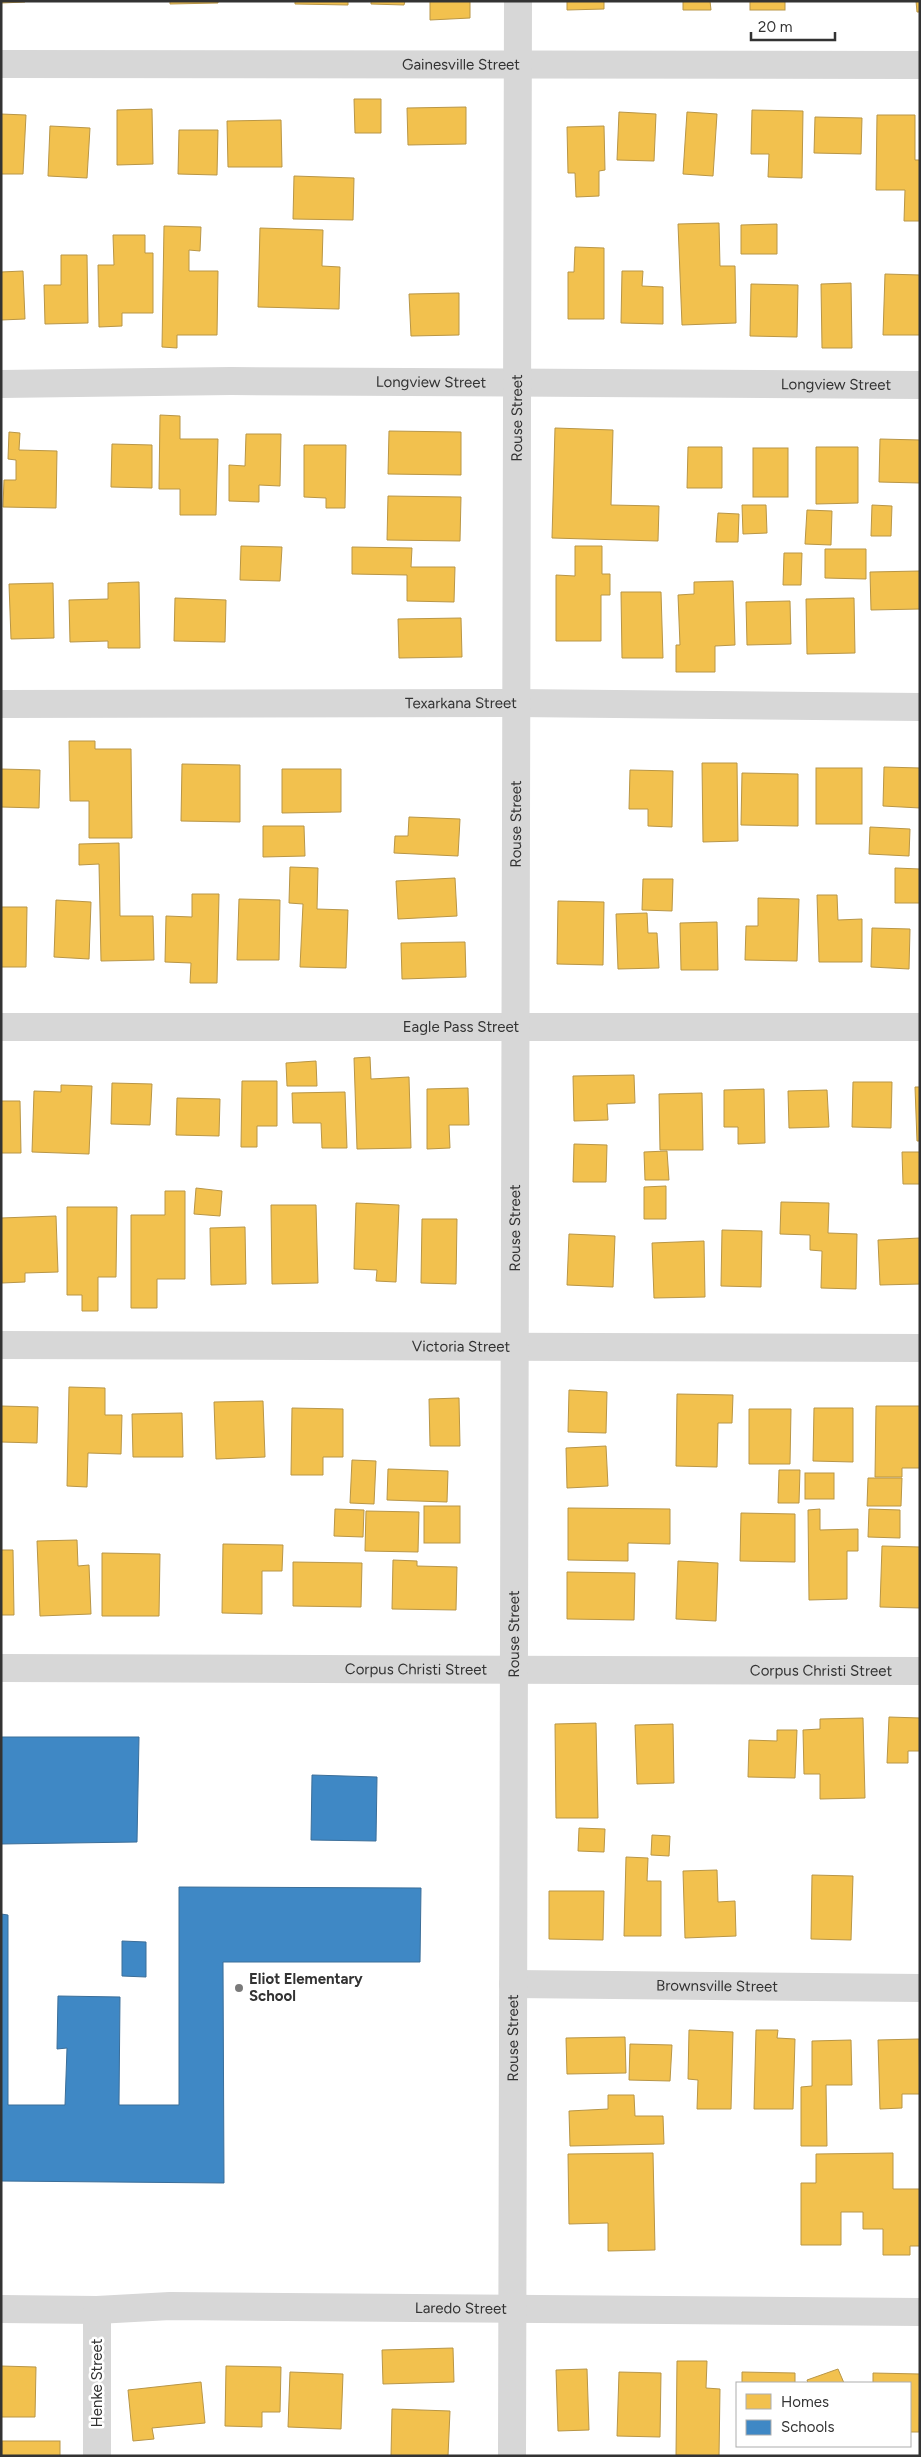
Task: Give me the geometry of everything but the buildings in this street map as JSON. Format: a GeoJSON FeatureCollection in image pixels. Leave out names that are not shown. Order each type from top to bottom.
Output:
{"type":"FeatureCollection","features":[{"type":"Feature","properties":{"kind":"street","name":"Rouse Street"},"geometry":{"type":"LineString","coordinates":[[512,2456],[518,1]]}},
{"type":"Feature","properties":{"kind":"street","name":"Gainesville Street"},"geometry":{"type":"LineString","coordinates":[[1,64],[241,66],[518,63],[920,65]]}},
{"type":"Feature","properties":{"kind":"street","name":"Longview Street"},"geometry":{"type":"LineString","coordinates":[[1,384],[231,381],[920,385]]}},
{"type":"Feature","properties":{"kind":"street","name":"Texarkana Street"},"geometry":{"type":"LineString","coordinates":[[1,704],[516,703],[920,707]]}},
{"type":"Feature","properties":{"kind":"street","name":"Eagle Pass Street"},"geometry":{"type":"LineString","coordinates":[[1,1027],[920,1027]]}},
{"type":"Feature","properties":{"kind":"street","name":"Victoria Street"},"geometry":{"type":"LineString","coordinates":[[1,1345],[920,1348]]}},
{"type":"Feature","properties":{"kind":"street","name":"Corpus Christi Street"},"geometry":{"type":"LineString","coordinates":[[1,1668],[514,1671],[920,1670]]}},
{"type":"Feature","properties":{"kind":"street","name":"Brownsville Street"},"geometry":{"type":"LineString","coordinates":[[513,1984],[920,1988]]}},
{"type":"Feature","properties":{"kind":"street","name":"Laredo Street"},"geometry":{"type":"LineString","coordinates":[[1,2309],[97,2310],[170,2306],[512,2311],[920,2312]]}},
{"type":"Feature","properties":{"kind":"street","name":"Henke Street"},"geometry":{"type":"LineString","coordinates":[[97,2310],[97,2456]]}},
{"type":"Feature","properties":{"kind":"place","name":"Eliot Elementary School"},"geometry":{"type":"Point","coordinates":[239,1988]}}]}
